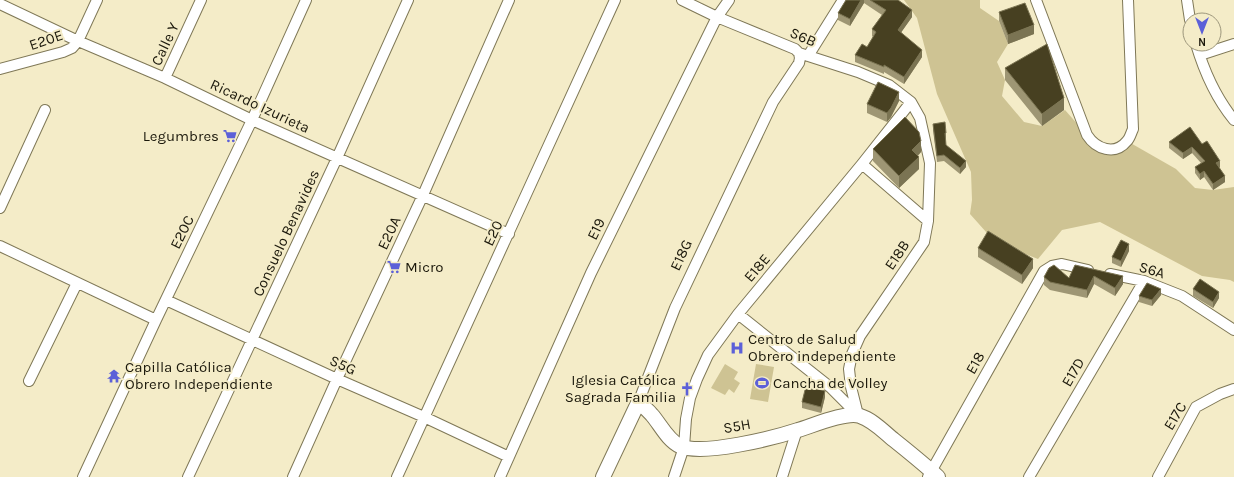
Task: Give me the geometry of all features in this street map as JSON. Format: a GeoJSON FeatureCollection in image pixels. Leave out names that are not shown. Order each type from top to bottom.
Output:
{"type":"FeatureCollection","features":[{"type":"Feature","properties":{"kind":"street","name":"E20E"},"geometry":{"type":"LineString","coordinates":[[0,69],[63,52],[72,48],[78,41],[97,0]]}},
{"type":"Feature","properties":{"kind":"street","name":"Calle Y"},"geometry":{"type":"LineString","coordinates":[[165,78],[201,0]]}},
{"type":"Feature","properties":{"kind":"street","name":"E20C"},"geometry":{"type":"LineString","coordinates":[[83,477],[252,120],[306,0]]}},
{"type":"Feature","properties":{"kind":"street","name":"Consuelo Benavides"},"geometry":{"type":"LineString","coordinates":[[188,477],[337,158],[408,0]]}},
{"type":"Feature","properties":{"kind":"street","name":"E20A"},"geometry":{"type":"LineString","coordinates":[[293,477],[422,196],[509,0]]}},
{"type":"Feature","properties":{"kind":"street","name":"E20"},"geometry":{"type":"LineString","coordinates":[[397,477],[615,0]]}},
{"type":"Feature","properties":{"kind":"street","name":"S6B"},"geometry":{"type":"LineString","coordinates":[[682,0],[717,17],[804,54],[858,72],[889,85],[911,102]]}},
{"type":"Feature","properties":{"kind":"street","name":"E19"},"geometry":{"type":"LineString","coordinates":[[500,477],[591,272],[717,17],[729,0]]}},
{"type":"Feature","properties":{"kind":"street","name":"E18G"},"geometry":{"type":"LineString","coordinates":[[603,477],[638,403],[675,308],[773,102],[799,63],[800,58],[843,0]]}},
{"type":"Feature","properties":{"kind":"street"},"geometry":{"type":"LineString","coordinates":[[1036,0],[1087,135],[1092,142],[1107,150],[1118,148],[1127,141],[1133,129],[1130,0]]}},
{"type":"Feature","properties":{"kind":"street"},"geometry":{"type":"LineString","coordinates":[[1187,0],[1189,12]]}},
{"type":"Feature","properties":{"kind":"street","name":"Ricardo Izurieta"},"geometry":{"type":"LineString","coordinates":[[0,4],[78,41],[165,78],[252,120],[509,234]]}},
{"type":"Feature","properties":{"kind":"street"},"geometry":{"type":"LineString","coordinates":[[1200,55],[1234,44]]}},
{"type":"Feature","properties":{"kind":"street"},"geometry":{"type":"LineString","coordinates":[[1199,52],[1214,88],[1226,110],[1234,120]]}},
{"type":"Feature","properties":{"kind":"street","name":"E18E"},"geometry":{"type":"LineString","coordinates":[[674,477],[684,447],[688,406],[697,379],[708,355],[738,314],[862,164],[911,102]]}},
{"type":"Feature","properties":{"kind":"street","name":"E18B"},"geometry":{"type":"LineString","coordinates":[[858,415],[851,387],[849,369],[852,354],[860,336],[924,242],[928,221],[930,163],[920,118],[911,102]]}},
{"type":"Feature","properties":{"kind":"street"},"geometry":{"type":"LineString","coordinates":[[0,208],[44,110]]}},
{"type":"Feature","properties":{"kind":"street"},"geometry":{"type":"LineString","coordinates":[[862,164],[928,221]]}},
{"type":"Feature","properties":{"kind":"street"},"geometry":{"type":"LineString","coordinates":[[0,246],[156,320]]}},
{"type":"Feature","properties":{"kind":"street","name":"S6A"},"geometry":{"type":"LineString","coordinates":[[1052,266],[1062,264],[1144,281],[1182,296],[1234,330]]}},
{"type":"Feature","properties":{"kind":"street","name":"E18"},"geometry":{"type":"LineString","coordinates":[[933,475],[1044,272],[1052,266]]}},
{"type":"Feature","properties":{"kind":"street","name":"E17D"},"geometry":{"type":"LineString","coordinates":[[1029,477],[1144,281]]}},
{"type":"Feature","properties":{"kind":"street"},"geometry":{"type":"LineString","coordinates":[[29,381],[76,283]]}},
{"type":"Feature","properties":{"kind":"street","name":"S5G"},"geometry":{"type":"LineString","coordinates":[[166,300],[509,457]]}},
{"type":"Feature","properties":{"kind":"street"},"geometry":{"type":"LineString","coordinates":[[738,314],[830,387],[858,415],[876,425],[933,475]]}},
{"type":"Feature","properties":{"kind":"street","name":"E17C"},"geometry":{"type":"LineString","coordinates":[[1158,477],[1196,407],[1220,394],[1234,389]]}},
{"type":"Feature","properties":{"kind":"street"},"geometry":{"type":"LineString","coordinates":[[638,403],[652,415],[673,442],[678,446],[684,447]]}},
{"type":"Feature","properties":{"kind":"street","name":"S5H"},"geometry":{"type":"LineString","coordinates":[[684,447],[691,449],[710,448],[741,444],[798,430],[828,420],[858,415]]}},
{"type":"Feature","properties":{"kind":"street"},"geometry":{"type":"LineString","coordinates":[[782,477],[798,430]]}},
{"type":"Feature","properties":{"kind":"shaded area"},"geometry":{"type":"Polygon","coordinates":[[[904,0],[980,0],[980,8],[999,21],[1008,44],[997,62],[1005,80],[1002,96],[1024,122],[1042,126],[1065,110],[1087,135],[1107,150],[1127,141],[1176,169],[1195,188],[1213,190],[1234,187],[1234,282],[1230,280],[1202,276],[1100,222],[1062,230],[1038,259],[995,242],[970,214],[972,200],[971,172],[937,94],[917,18],[904,0]]]}},
{"type":"Feature","properties":{"kind":"shaded area","name":"Cancha de Volley"},"geometry":{"type":"Polygon","coordinates":[[[725,364],[738,372],[734,379],[740,383],[734,393],[729,389],[725,395],[711,388],[725,364]]]}},
{"type":"Feature","properties":{"kind":"shaded area","name":"Cancha de Volley"},"geometry":{"type":"Polygon","coordinates":[[[756,364],[774,367],[768,402],[750,399],[756,364]]]}},
{"type":"Feature","properties":{"kind":"building"},"geometry":{"type":"Polygon","coordinates":[[[846,0],[861,0],[850,19],[838,13],[846,0]]]}},
{"type":"Feature","properties":{"kind":"building"},"geometry":{"type":"Polygon","coordinates":[[[870,0],[898,0],[912,10],[898,30],[922,50],[904,77],[884,65],[884,67],[855,55],[862,44],[867,47],[876,32],[872,29],[886,10],[870,0]]]}},
{"type":"Feature","properties":{"kind":"building"},"geometry":{"type":"Polygon","coordinates":[[[1025,3],[1034,25],[1008,35],[999,12],[1025,3]]]}},
{"type":"Feature","properties":{"kind":"building"},"geometry":{"type":"Polygon","coordinates":[[[1047,44],[1064,98],[1042,114],[1005,68],[1047,44]]]}},
{"type":"Feature","properties":{"kind":"building"},"geometry":{"type":"Polygon","coordinates":[[[878,82],[899,92],[887,113],[867,104],[878,82]]]}},
{"type":"Feature","properties":{"kind":"building"},"geometry":{"type":"Polygon","coordinates":[[[905,117],[919,132],[921,141],[912,150],[919,157],[899,176],[873,149],[905,117]]]}},
{"type":"Feature","properties":{"kind":"building"},"geometry":{"type":"Polygon","coordinates":[[[945,122],[946,145],[966,161],[960,168],[944,155],[937,156],[933,124],[945,122]]]}},
{"type":"Feature","properties":{"kind":"building"},"geometry":{"type":"Polygon","coordinates":[[[1190,127],[1202,144],[1207,141],[1220,161],[1216,163],[1225,176],[1213,184],[1204,171],[1200,174],[1195,167],[1205,161],[1192,147],[1183,153],[1169,142],[1190,127]]]}},
{"type":"Feature","properties":{"kind":"building"},"geometry":{"type":"Polygon","coordinates":[[[988,231],[1033,259],[1022,275],[978,248],[988,231]]]}},
{"type":"Feature","properties":{"kind":"building"},"geometry":{"type":"Polygon","coordinates":[[[1121,240],[1129,244],[1121,261],[1112,257],[1121,240]]]}},
{"type":"Feature","properties":{"kind":"building"},"geometry":{"type":"Polygon","coordinates":[[[1054,265],[1069,278],[1075,265],[1123,276],[1115,288],[1094,276],[1087,290],[1050,282],[1044,277],[1049,268],[1054,265]]]}},
{"type":"Feature","properties":{"kind":"building"},"geometry":{"type":"Polygon","coordinates":[[[1200,279],[1219,292],[1213,302],[1193,289],[1200,279]]]}},
{"type":"Feature","properties":{"kind":"building"},"geometry":{"type":"Polygon","coordinates":[[[1147,283],[1161,289],[1152,300],[1139,296],[1147,283]]]}},
{"type":"Feature","properties":{"kind":"building"},"geometry":{"type":"Polygon","coordinates":[[[806,386],[825,391],[821,407],[802,402],[806,386]]]}},
{"type":"Feature","properties":{"kind":"place","name":"Legumbres"},"geometry":{"type":"Point","coordinates":[230,136]}},
{"type":"Feature","properties":{"kind":"place","name":"Micro"},"geometry":{"type":"Point","coordinates":[394,267]}},
{"type":"Feature","properties":{"kind":"place","name":"Centro de Salud Obrero independiente"},"geometry":{"type":"Point","coordinates":[737,348]}},
{"type":"Feature","properties":{"kind":"place","name":"Capilla Católica Obrero Independiente"},"geometry":{"type":"Point","coordinates":[114,376]}},
{"type":"Feature","properties":{"kind":"place","name":"Cancha de Volley"},"geometry":{"type":"Point","coordinates":[762,383]}},
{"type":"Feature","properties":{"kind":"place","name":"Iglesia Católica Sagrada Familia"},"geometry":{"type":"Point","coordinates":[687,389]}}]}
